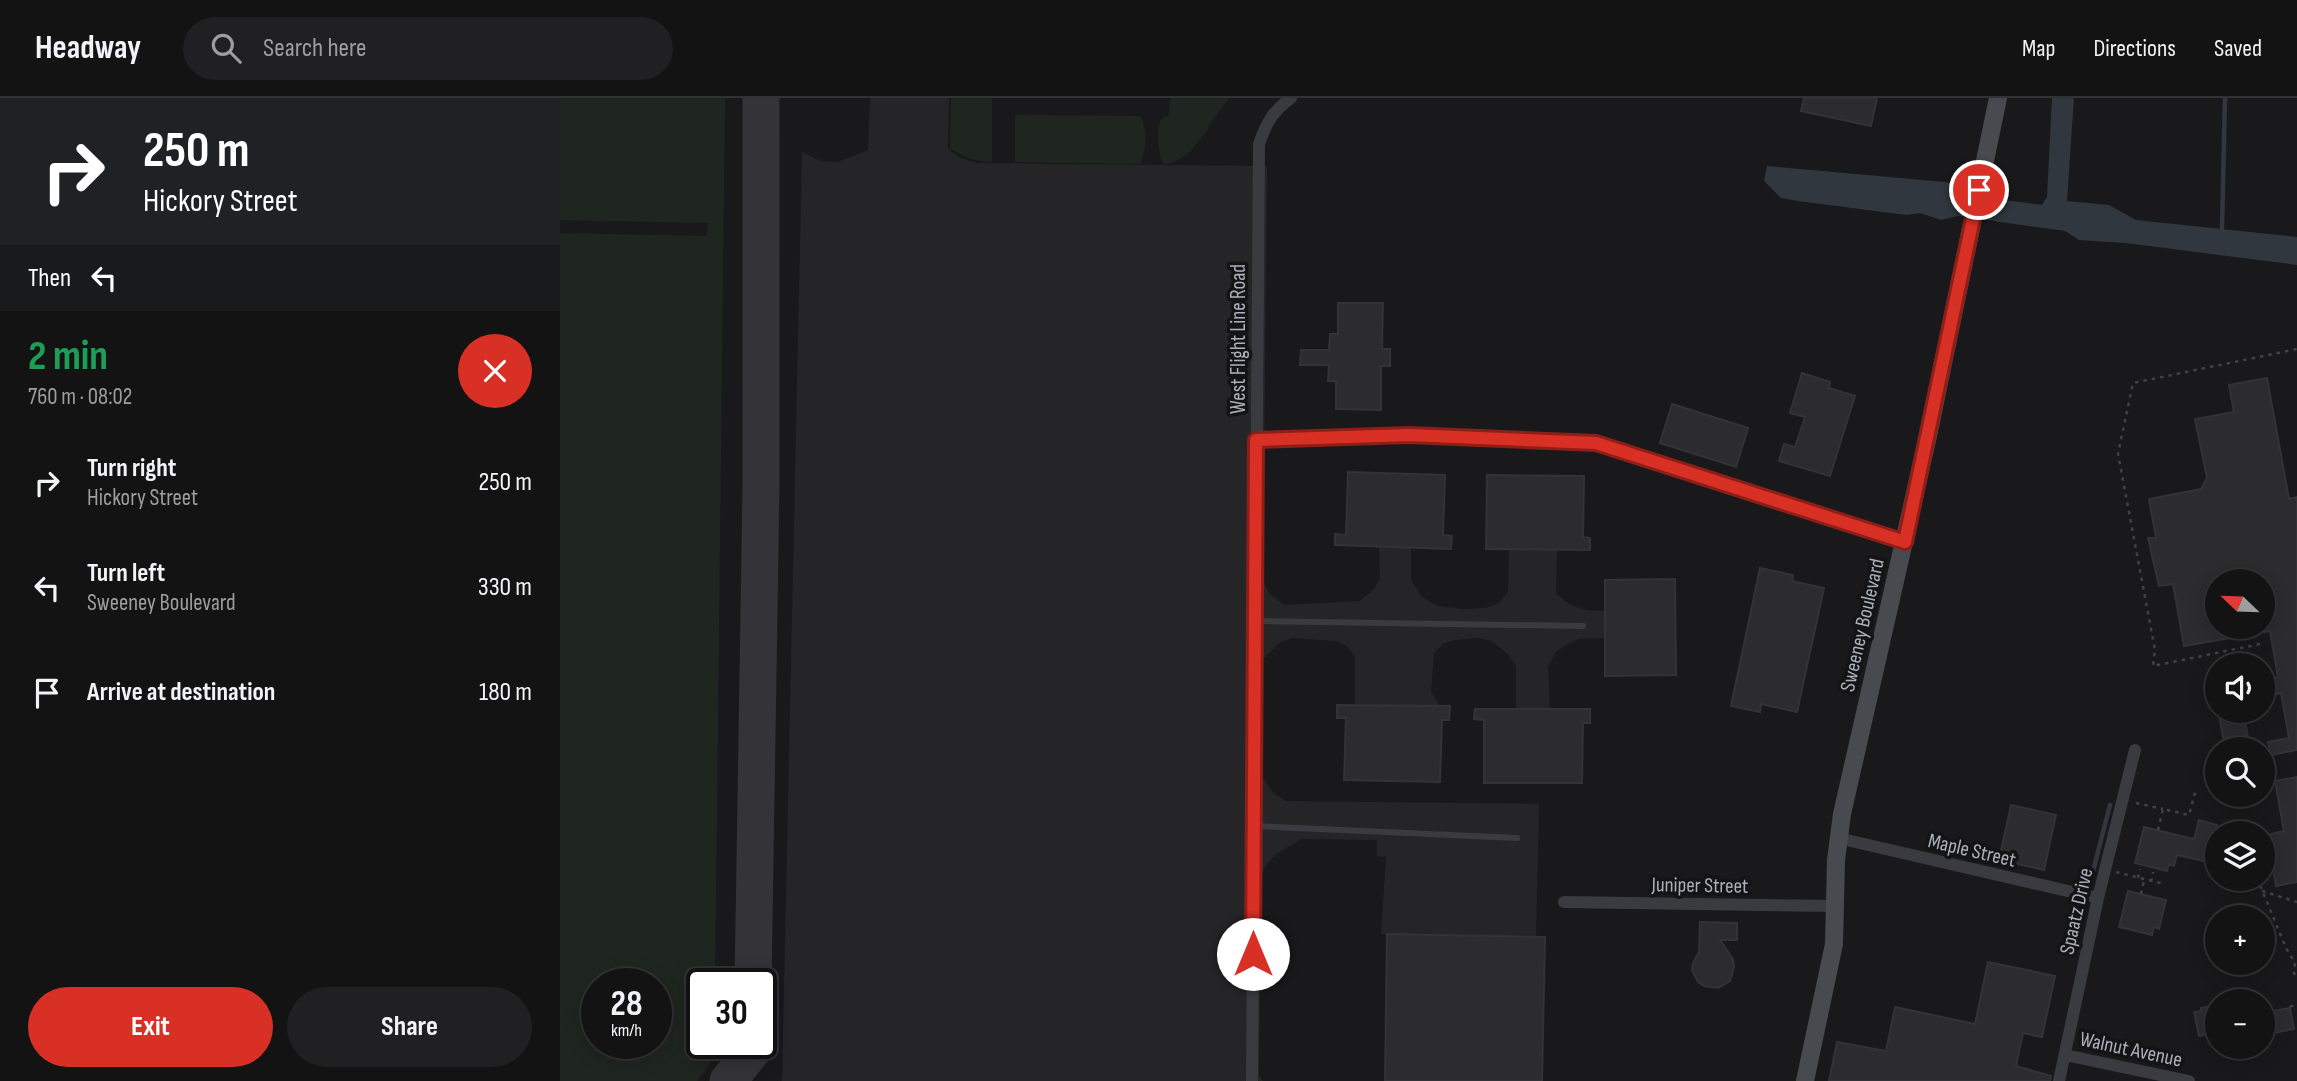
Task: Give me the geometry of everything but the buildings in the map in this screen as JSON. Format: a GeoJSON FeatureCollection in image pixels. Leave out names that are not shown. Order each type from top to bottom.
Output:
{"type":"FeatureCollection","features":[{"type":"Feature","properties":{"kind":"main road","name":"Sweeney Boulevard"},"geometry":{"type":"LineString","coordinates":[[1805,1081],[1831,960],[1838,838],[1905,542],[1998,98]]}},
{"type":"Feature","properties":{"kind":"street","name":"West Flight Line Road"},"geometry":{"type":"LineString","coordinates":[[1252,1081],[1259,144],[1266,122],[1277,108],[1291,98]]}},
{"type":"Feature","properties":{"kind":"street"},"geometry":{"type":"LineString","coordinates":[[1256,440],[1409,435],[1596,443],[1905,542]]}},
{"type":"Feature","properties":{"kind":"street","name":"Spaatz Drive"},"geometry":{"type":"LineString","coordinates":[[2059,1081],[2098,898],[2135,750]]}},
{"type":"Feature","properties":{"kind":"street","name":"Maple Street"},"geometry":{"type":"LineString","coordinates":[[1838,838],[2098,898]]}},
{"type":"Feature","properties":{"kind":"street","name":"Juniper Street"},"geometry":{"type":"LineString","coordinates":[[1564,902],[1835,906]]}},
{"type":"Feature","properties":{"kind":"street","name":"Walnut Avenue"},"geometry":{"type":"LineString","coordinates":[[2065,1055],[2189,1081]]}},
{"type":"Feature","properties":{"kind":"lane"},"geometry":{"type":"LineString","coordinates":[[1255,621],[1584,626]]}},
{"type":"Feature","properties":{"kind":"lane"},"geometry":{"type":"LineString","coordinates":[[1254,826],[1517,838]]}},
{"type":"Feature","properties":{"kind":"path"},"geometry":{"type":"LineString","coordinates":[[2260,644],[2152,666],[2155,650],[2118,454],[2133,383],[2297,349]]}},
{"type":"Feature","properties":{"kind":"path"},"geometry":{"type":"LineString","coordinates":[[2136,803],[2189,815],[2196,789]]}},
{"type":"Feature","properties":{"kind":"path"},"geometry":{"type":"LineString","coordinates":[[2158,830],[2163,809]]}},
{"type":"Feature","properties":{"kind":"path"},"geometry":{"type":"LineString","coordinates":[[2138,878],[2140,869]]}},
{"type":"Feature","properties":{"kind":"path"},"geometry":{"type":"LineString","coordinates":[[2113,872],[2164,884]]}},
{"type":"Feature","properties":{"kind":"path"},"geometry":{"type":"LineString","coordinates":[[2151,881],[2153,872]]}},
{"type":"Feature","properties":{"kind":"path"},"geometry":{"type":"LineString","coordinates":[[2140,894],[2144,880]]}},
{"type":"Feature","properties":{"kind":"path"},"geometry":{"type":"LineString","coordinates":[[2262,891],[2297,902]]}},
{"type":"Feature","properties":{"kind":"path"},"geometry":{"type":"LineString","coordinates":[[2262,891],[2295,963],[2294,973],[2297,979]]}},
{"type":"Feature","properties":{"kind":"path"},"geometry":{"type":"LineString","coordinates":[[2290,1007],[2297,1003]]}},
{"type":"Feature","properties":{"kind":"shaded area"},"geometry":{"type":"Polygon","coordinates":[[[560,98],[725,98],[715,968],[686,968],[686,1059],[712,1059],[697,1081],[560,1081],[560,233],[707,236],[708,223],[560,220],[560,98]]]}},
{"type":"Feature","properties":{"kind":"shaded area"},"geometry":{"type":"Polygon","coordinates":[[[870,98],[949,98],[948,149],[959,157],[977,163],[1267,166],[1263,582],[1269,593],[1284,605],[1360,601],[1373,590],[1380,579],[1379,547],[1411,548],[1411,580],[1422,597],[1438,606],[1485,608],[1499,603],[1508,592],[1509,549],[1557,549],[1556,594],[1571,605],[1586,610],[1605,611],[1605,638],[1579,639],[1555,653],[1548,667],[1550,709],[1516,709],[1516,666],[1507,653],[1491,641],[1477,638],[1455,640],[1443,644],[1434,653],[1431,692],[1440,706],[1355,705],[1355,657],[1347,646],[1336,641],[1291,638],[1279,643],[1262,660],[1259,772],[1274,794],[1287,801],[1539,804],[1536,937],[1381,934],[1386,857],[1377,856],[1377,840],[1301,839],[1275,855],[1261,876],[1259,1076],[1263,1081],[782,1081],[802,152],[821,161],[837,162],[868,150],[870,98]]]}},
{"type":"Feature","properties":{"kind":"shaded area"},"geometry":{"type":"Polygon","coordinates":[[[951,98],[992,98],[992,162],[970,158],[950,148],[951,98]]]}},
{"type":"Feature","properties":{"kind":"shaded area"},"geometry":{"type":"Polygon","coordinates":[[[1170,98],[1230,98],[1186,155],[1164,164],[1159,150],[1158,131],[1163,117],[1169,115],[1170,98]]]}},
{"type":"Feature","properties":{"kind":"shaded area"},"geometry":{"type":"Polygon","coordinates":[[[2052,98],[2074,98],[2067,201],[2109,205],[2136,220],[2297,237],[2297,265],[2126,243],[2079,240],[2065,231],[1958,216],[1941,220],[1920,213],[1906,215],[1798,201],[1781,198],[1764,181],[1767,166],[1956,183],[1962,194],[2042,205],[2047,197],[2052,98]]]}},
{"type":"Feature","properties":{"kind":"shaded area"},"geometry":{"type":"Polygon","coordinates":[[[1015,115],[1137,116],[1142,118],[1146,141],[1140,164],[1015,162],[1015,115]]]}},
{"type":"Feature","properties":{"kind":"waterway"},"geometry":{"type":"LineString","coordinates":[[2222,229],[2225,98]]}},
{"type":"Feature","properties":{"kind":"waterway"},"geometry":{"type":"LineString","coordinates":[[2092,875],[2110,805]]}},
{"type":"Feature","properties":{"kind":"taxiway"},"geometry":{"type":"LineString","coordinates":[[753,968],[761,486],[761,98]]}},
{"type":"Feature","properties":{"kind":"taxiway"},"geometry":{"type":"LineString","coordinates":[[728,1081],[746,1059]]}},
{"type":"Feature","properties":{"kind":"route"},"geometry":{"type":"LineString","coordinates":[[1253,954],[1256,440],[1409,435],[1596,443],[1905,542],[1979,190]]}}]}
